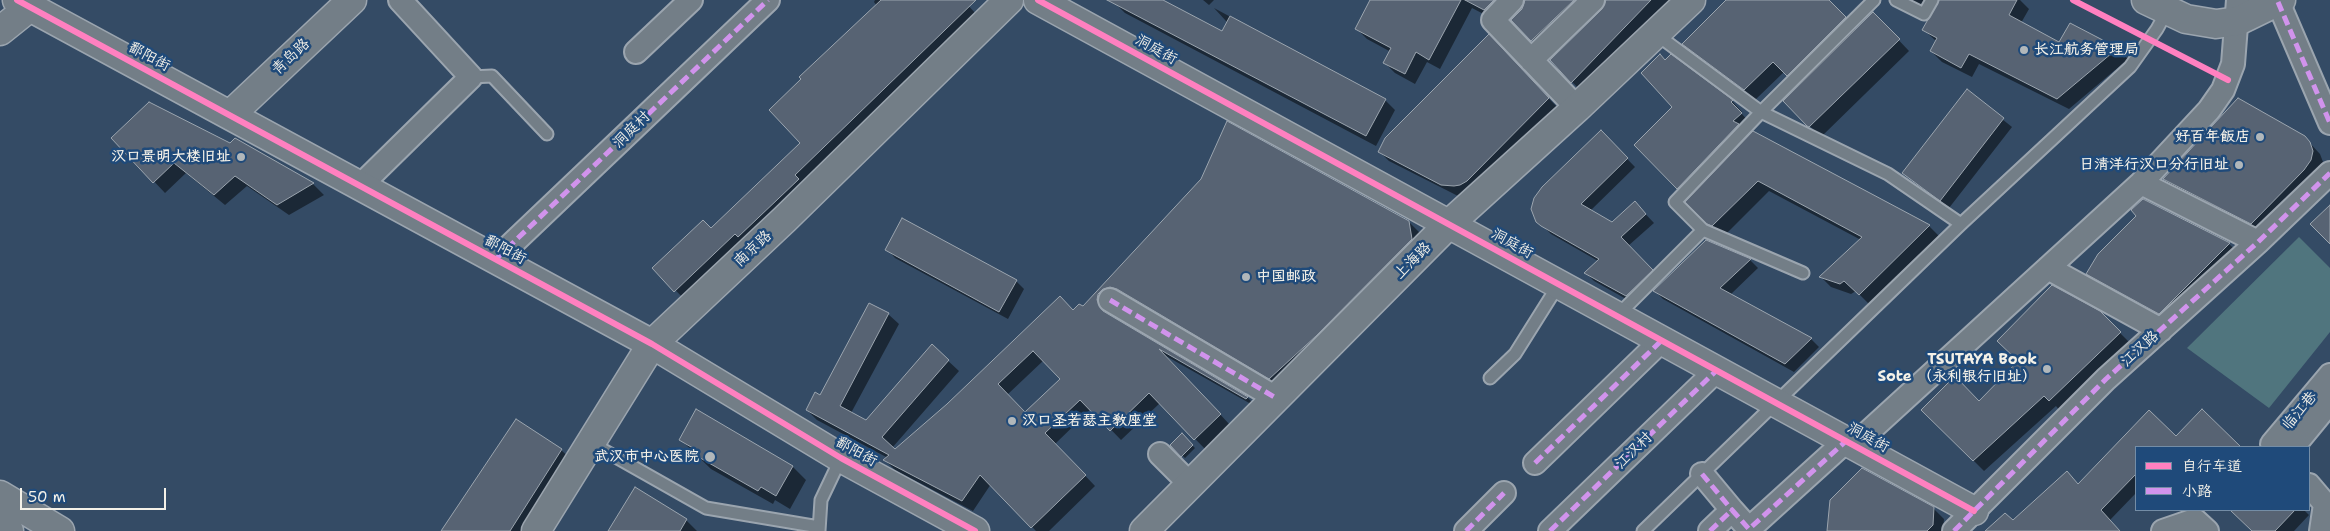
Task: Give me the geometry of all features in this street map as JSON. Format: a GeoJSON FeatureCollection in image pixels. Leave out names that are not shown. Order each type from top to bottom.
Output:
{"type":"FeatureCollection","features":[{"type":"Feature","properties":{"kind":"street","name":"青岛路"},"geometry":{"type":"LineString","coordinates":[[230,115],[352,0]]}},
{"type":"Feature","properties":{"kind":"street"},"geometry":{"type":"LineString","coordinates":[[360,186],[471,77],[400,0]]}},
{"type":"Feature","properties":{"kind":"street"},"geometry":{"type":"LineString","coordinates":[[636,52],[691,0]]}},
{"type":"Feature","properties":{"kind":"street","name":"洞庭村"},"geometry":{"type":"LineString","coordinates":[[496,259],[768,0]]}},
{"type":"Feature","properties":{"kind":"street","name":"南京路"},"geometry":{"type":"LineString","coordinates":[[536,531],[652,344],[785,219],[1009,0]]}},
{"type":"Feature","properties":{"kind":"street","name":"洞庭街"},"geometry":{"type":"LineString","coordinates":[[1038,0],[1974,510]]}},
{"type":"Feature","properties":{"kind":"street"},"geometry":{"type":"LineString","coordinates":[[1512,0],[1493,20],[1576,108]]}},
{"type":"Feature","properties":{"kind":"street"},"geometry":{"type":"LineString","coordinates":[[1531,60],[1593,0]]}},
{"type":"Feature","properties":{"kind":"street","name":"上海路"},"geometry":{"type":"LineString","coordinates":[[1144,531],[1449,224],[1690,0]]}},
{"type":"Feature","properties":{"kind":"street"},"geometry":{"type":"LineString","coordinates":[[2162,4],[2202,23],[2216,24],[2238,10],[2279,1],[2330,123]]}},
{"type":"Feature","properties":{"kind":"street","name":"鄱阳街"},"geometry":{"type":"LineString","coordinates":[[24,4],[652,344],[841,458],[975,531]]}},
{"type":"Feature","properties":{"kind":"street"},"geometry":{"type":"LineString","coordinates":[[0,31],[24,4]]}},
{"type":"Feature","properties":{"kind":"street"},"geometry":{"type":"LineString","coordinates":[[1702,474],[1749,529],[1850,443],[2141,183],[2209,110],[2223,90],[2232,64],[2238,10]]}},
{"type":"Feature","properties":{"kind":"street","name":"江汉路"},"geometry":{"type":"LineString","coordinates":[[1954,531],[2106,380],[2258,242],[2330,173]]}},
{"type":"Feature","properties":{"kind":"street"},"geometry":{"type":"LineString","coordinates":[[2141,183],[2258,242]]}},
{"type":"Feature","properties":{"kind":"street"},"geometry":{"type":"LineString","coordinates":[[2048,268],[2161,330]]}},
{"type":"Feature","properties":{"kind":"street"},"geometry":{"type":"LineString","coordinates":[[1110,300],[1276,398]]}},
{"type":"Feature","properties":{"kind":"street"},"geometry":{"type":"LineString","coordinates":[[1535,463],[1662,340]]}},
{"type":"Feature","properties":{"kind":"street","name":"江汉村"},"geometry":{"type":"LineString","coordinates":[[1550,531],[1717,370]]}},
{"type":"Feature","properties":{"kind":"street","name":"临江巷"},"geometry":{"type":"LineString","coordinates":[[2274,446],[2272,444],[2330,375]]}},
{"type":"Feature","properties":{"kind":"street","name":"临江巷"},"geometry":{"type":"LineString","coordinates":[[2293,446],[2330,402]]}},
{"type":"Feature","properties":{"kind":"street"},"geometry":{"type":"LineString","coordinates":[[1160,454],[1190,484]]}},
{"type":"Feature","properties":{"kind":"street"},"geometry":{"type":"LineString","coordinates":[[2310,486],[2325,504],[2321,531]]}},
{"type":"Feature","properties":{"kind":"street"},"geometry":{"type":"LineString","coordinates":[[1466,531],[1504,494]]}},
{"type":"Feature","properties":{"kind":"street"},"geometry":{"type":"LineString","coordinates":[[0,495],[60,531]]}},
{"type":"Feature","properties":{"kind":"street"},"geometry":{"type":"LineString","coordinates":[[1710,531],[1732,510]]}},
{"type":"Feature","properties":{"kind":"street"},"geometry":{"type":"LineString","coordinates":[[2163,531],[2195,520],[2207,531]]}},
{"type":"Feature","properties":{"kind":"street"},"geometry":{"type":"LineString","coordinates":[[0,526],[10,531]]}},
{"type":"Feature","properties":{"kind":"lane"},"geometry":{"type":"LineString","coordinates":[[1803,273],[1703,230],[1675,202],[1761,112],[1874,0]]}},
{"type":"Feature","properties":{"kind":"lane"},"geometry":{"type":"LineString","coordinates":[[1896,0],[1924,14],[1932,0]]}},
{"type":"Feature","properties":{"kind":"lane"},"geometry":{"type":"LineString","coordinates":[[1643,531],[1961,224],[2130,66],[2162,4]]}},
{"type":"Feature","properties":{"kind":"lane"},"geometry":{"type":"LineString","coordinates":[[1654,33],[1761,112],[1888,174],[1961,224]]}},
{"type":"Feature","properties":{"kind":"lane"},"geometry":{"type":"LineString","coordinates":[[471,77],[492,76],[547,134]]}},
{"type":"Feature","properties":{"kind":"lane"},"geometry":{"type":"LineString","coordinates":[[1617,316],[1703,230]]}},
{"type":"Feature","properties":{"kind":"lane"},"geometry":{"type":"LineString","coordinates":[[1490,378],[1514,354],[1559,284]]}},
{"type":"Feature","properties":{"kind":"lane"},"geometry":{"type":"LineString","coordinates":[[591,443],[706,508],[819,529],[821,500],[841,458]]}},
{"type":"Feature","properties":{"kind":"green space"},"geometry":{"type":"Polygon","coordinates":[[[2299,237],[2330,268],[2330,332],[2269,408],[2187,348],[2299,237]]]}},
{"type":"Feature","properties":{"kind":"building"},"geometry":{"type":"Polygon","coordinates":[[[881,0],[976,0],[795,175],[799,179],[738,237],[735,234],[674,292],[652,268],[703,220],[711,228],[800,143],[769,110],[801,79],[799,77],[881,0]]]}},
{"type":"Feature","properties":{"kind":"building"},"geometry":{"type":"Polygon","coordinates":[[[1107,0],[1163,0],[1222,31],[1230,16],[1386,99],[1366,136],[1107,0]]]}},
{"type":"Feature","properties":{"kind":"building"},"geometry":{"type":"Polygon","coordinates":[[[1370,0],[1461,0],[1429,60],[1416,52],[1405,74],[1383,63],[1391,48],[1355,29],[1370,0]]]}},
{"type":"Feature","properties":{"kind":"building"},"geometry":{"type":"Polygon","coordinates":[[[1465,0],[1494,0],[1484,10],[1465,0]]]}},
{"type":"Feature","properties":{"kind":"building"},"geometry":{"type":"Polygon","coordinates":[[[1525,0],[1574,0],[1531,41],[1511,20],[1522,9],[1525,0]]]}},
{"type":"Feature","properties":{"kind":"building"},"geometry":{"type":"Polygon","coordinates":[[[1606,0],[1651,0],[1571,83],[1550,60],[1602,9],[1606,0]]]}},
{"type":"Feature","properties":{"kind":"building"},"geometry":{"type":"Polygon","coordinates":[[[1726,0],[1829,0],[1846,17],[1787,76],[1773,62],[1744,90],[1682,44],[1726,0]]]}},
{"type":"Feature","properties":{"kind":"building","name":"长江航务管理局"},"geometry":{"type":"Polygon","coordinates":[[[1939,0],[2017,0],[2009,15],[2059,42],[2070,23],[2118,48],[2057,99],[1969,54],[1961,68],[1930,51],[1937,38],[1922,30],[1939,0]]]}},
{"type":"Feature","properties":{"kind":"building"},"geometry":{"type":"Polygon","coordinates":[[[1873,12],[1900,39],[1809,127],[1807,126],[1783,101],[1873,12]]]}},
{"type":"Feature","properties":{"kind":"building"},"geometry":{"type":"Polygon","coordinates":[[[1489,34],[1549,98],[1467,181],[1460,185],[1441,185],[1378,152],[1385,138],[1489,34]]]}},
{"type":"Feature","properties":{"kind":"building"},"geometry":{"type":"Polygon","coordinates":[[[1660,54],[1665,60],[1671,54],[1733,100],[1731,102],[1742,113],[1733,121],[1739,124],[1677,189],[1634,145],[1672,107],[1641,73],[1660,54]]]}},
{"type":"Feature","properties":{"kind":"building"},"geometry":{"type":"Polygon","coordinates":[[[1967,89],[2004,118],[1940,201],[1902,173],[1967,89]]]}},
{"type":"Feature","properties":{"kind":"building","name":"日清洋行汉口分行旧址"},"geometry":{"type":"Polygon","coordinates":[[[2238,98],[2305,136],[2310,142],[2313,151],[2311,160],[2304,170],[2251,224],[2163,179],[2238,98]]]}},
{"type":"Feature","properties":{"kind":"building"},"geometry":{"type":"Polygon","coordinates":[[[149,102],[230,143],[235,138],[314,183],[277,205],[235,176],[214,195],[174,163],[153,183],[111,138],[149,102]]]}},
{"type":"Feature","properties":{"kind":"building"},"geometry":{"type":"Polygon","coordinates":[[[1227,121],[1409,221],[1412,239],[1316,336],[1269,379],[1117,289],[1110,287],[1103,289],[1098,294],[1097,300],[1103,311],[1248,397],[1246,399],[1159,349],[1221,414],[1194,440],[1149,393],[1110,431],[1080,400],[1045,433],[1086,475],[1031,528],[980,475],[962,501],[883,460],[889,455],[806,410],[815,392],[820,395],[869,303],[889,313],[840,406],[866,420],[932,344],[949,360],[882,437],[895,449],[947,404],[1060,296],[1073,310],[1079,304],[1083,306],[1201,179],[1227,121]],[[1033,351],[998,384],[1025,412],[1060,379],[1033,351]]]}},
{"type":"Feature","properties":{"kind":"building"},"geometry":{"type":"Polygon","coordinates":[[[1601,130],[1628,158],[1581,204],[1612,222],[1635,201],[1646,214],[1621,237],[1653,270],[1626,296],[1584,273],[1599,259],[1541,226],[1536,222],[1531,209],[1534,198],[1542,187],[1601,130]]]}},
{"type":"Feature","properties":{"kind":"building"},"geometry":{"type":"Polygon","coordinates":[[[1753,131],[1930,225],[1859,295],[1844,281],[1840,284],[1819,277],[1862,237],[1758,181],[1712,226],[1707,224],[1685,202],[1753,131]]]}},
{"type":"Feature","properties":{"kind":"building"},"geometry":{"type":"Polygon","coordinates":[[[2143,199],[2230,243],[2159,314],[2086,274],[2098,254],[2136,216],[2131,210],[2143,199]]]}},
{"type":"Feature","properties":{"kind":"building"},"geometry":{"type":"Polygon","coordinates":[[[2330,205],[2330,244],[2310,224],[2330,205]]]}},
{"type":"Feature","properties":{"kind":"building"},"geometry":{"type":"Polygon","coordinates":[[[902,218],[1017,280],[999,312],[885,250],[902,218]]]}},
{"type":"Feature","properties":{"kind":"building"},"geometry":{"type":"Polygon","coordinates":[[[1706,240],[1751,259],[1720,288],[1812,338],[1785,364],[1653,291],[1706,240]]]}},
{"type":"Feature","properties":{"kind":"building","name":"TSUTAYA Book Sote （永利银行旧址）"},"geometry":{"type":"Polygon","coordinates":[[[2052,285],[2100,311],[2121,332],[2049,401],[2044,396],[1973,461],[1921,410],[1955,376],[1979,401],[2018,361],[1997,341],[2052,285]]]}},
{"type":"Feature","properties":{"kind":"building"},"geometry":{"type":"Polygon","coordinates":[[[696,409],[793,466],[776,496],[761,487],[758,491],[695,455],[698,451],[679,440],[696,409]]]}},
{"type":"Feature","properties":{"kind":"building"},"geometry":{"type":"Polygon","coordinates":[[[2202,409],[2240,446],[2135,446],[2135,475],[2101,510],[2120,531],[1985,531],[2005,513],[2013,520],[2067,471],[2078,484],[2149,410],[2176,436],[2202,409]]]}},
{"type":"Feature","properties":{"kind":"building"},"geometry":{"type":"Polygon","coordinates":[[[516,419],[562,449],[510,531],[441,531],[516,419]]]}},
{"type":"Feature","properties":{"kind":"building"},"geometry":{"type":"Polygon","coordinates":[[[1182,433],[1193,445],[1181,457],[1170,445],[1182,433]]]}},
{"type":"Feature","properties":{"kind":"building"},"geometry":{"type":"Polygon","coordinates":[[[1862,468],[1934,507],[1933,525],[1927,531],[1827,531],[1830,500],[1862,468]]]}},
{"type":"Feature","properties":{"kind":"building"},"geometry":{"type":"Polygon","coordinates":[[[635,487],[687,519],[680,531],[608,531],[635,487]]]}},
{"type":"Feature","properties":{"kind":"building"},"geometry":{"type":"Polygon","coordinates":[[[2231,511],[2294,511],[2275,531],[2252,531],[2231,511]]]}},
{"type":"Feature","properties":{"kind":"marked path"},"geometry":{"type":"LineString","coordinates":[[496,259],[768,0]]}},
{"type":"Feature","properties":{"kind":"marked path"},"geometry":{"type":"LineString","coordinates":[[2278,2],[2330,123]]}},
{"type":"Feature","properties":{"kind":"marked path"},"geometry":{"type":"LineString","coordinates":[[1954,531],[2106,379],[2258,242],[2330,173]]}},
{"type":"Feature","properties":{"kind":"marked path"},"geometry":{"type":"LineString","coordinates":[[1110,300],[1276,398]]}},
{"type":"Feature","properties":{"kind":"marked path"},"geometry":{"type":"LineString","coordinates":[[1535,463],[1662,340]]}},
{"type":"Feature","properties":{"kind":"marked path"},"geometry":{"type":"LineString","coordinates":[[1550,531],[1717,370]]}},
{"type":"Feature","properties":{"kind":"marked path"},"geometry":{"type":"LineString","coordinates":[[1710,531],[1732,510],[1749,529],[1846,441]]}},
{"type":"Feature","properties":{"kind":"marked path"},"geometry":{"type":"LineString","coordinates":[[1702,474],[1732,510]]}},
{"type":"Feature","properties":{"kind":"marked path"},"geometry":{"type":"LineString","coordinates":[[1466,531],[1504,493]]}},
{"type":"Feature","properties":{"kind":"cycle path"},"geometry":{"type":"LineString","coordinates":[[17,0],[652,344],[841,458],[975,531]]}},
{"type":"Feature","properties":{"kind":"cycle path"},"geometry":{"type":"LineString","coordinates":[[1038,0],[1974,511]]}},
{"type":"Feature","properties":{"kind":"cycle path"},"geometry":{"type":"LineString","coordinates":[[2073,0],[2228,80]]}},
{"type":"Feature","properties":{"kind":"place","name":"长江航务管理局"},"geometry":{"type":"Point","coordinates":[2024,50]}},
{"type":"Feature","properties":{"kind":"place","name":"好百年飯店"},"geometry":{"type":"Point","coordinates":[2260,137]}},
{"type":"Feature","properties":{"kind":"place","name":"汉口景明大楼旧址"},"geometry":{"type":"Point","coordinates":[241,157]}},
{"type":"Feature","properties":{"kind":"place","name":"日清洋行汉口分行旧址"},"geometry":{"type":"Point","coordinates":[2239,165]}},
{"type":"Feature","properties":{"kind":"place","name":"中国邮政"},"geometry":{"type":"Point","coordinates":[1246,277]}},
{"type":"Feature","properties":{"kind":"place","name":"TSUTAYA Book Sote （永利银行旧址）"},"geometry":{"type":"Point","coordinates":[2047,369]}},
{"type":"Feature","properties":{"kind":"place","name":"汉口圣若瑟主教座堂"},"geometry":{"type":"Point","coordinates":[1012,421]}},
{"type":"Feature","properties":{"kind":"place","name":"武汉市中心医院"},"geometry":{"type":"Point","coordinates":[710,457]}}]}
